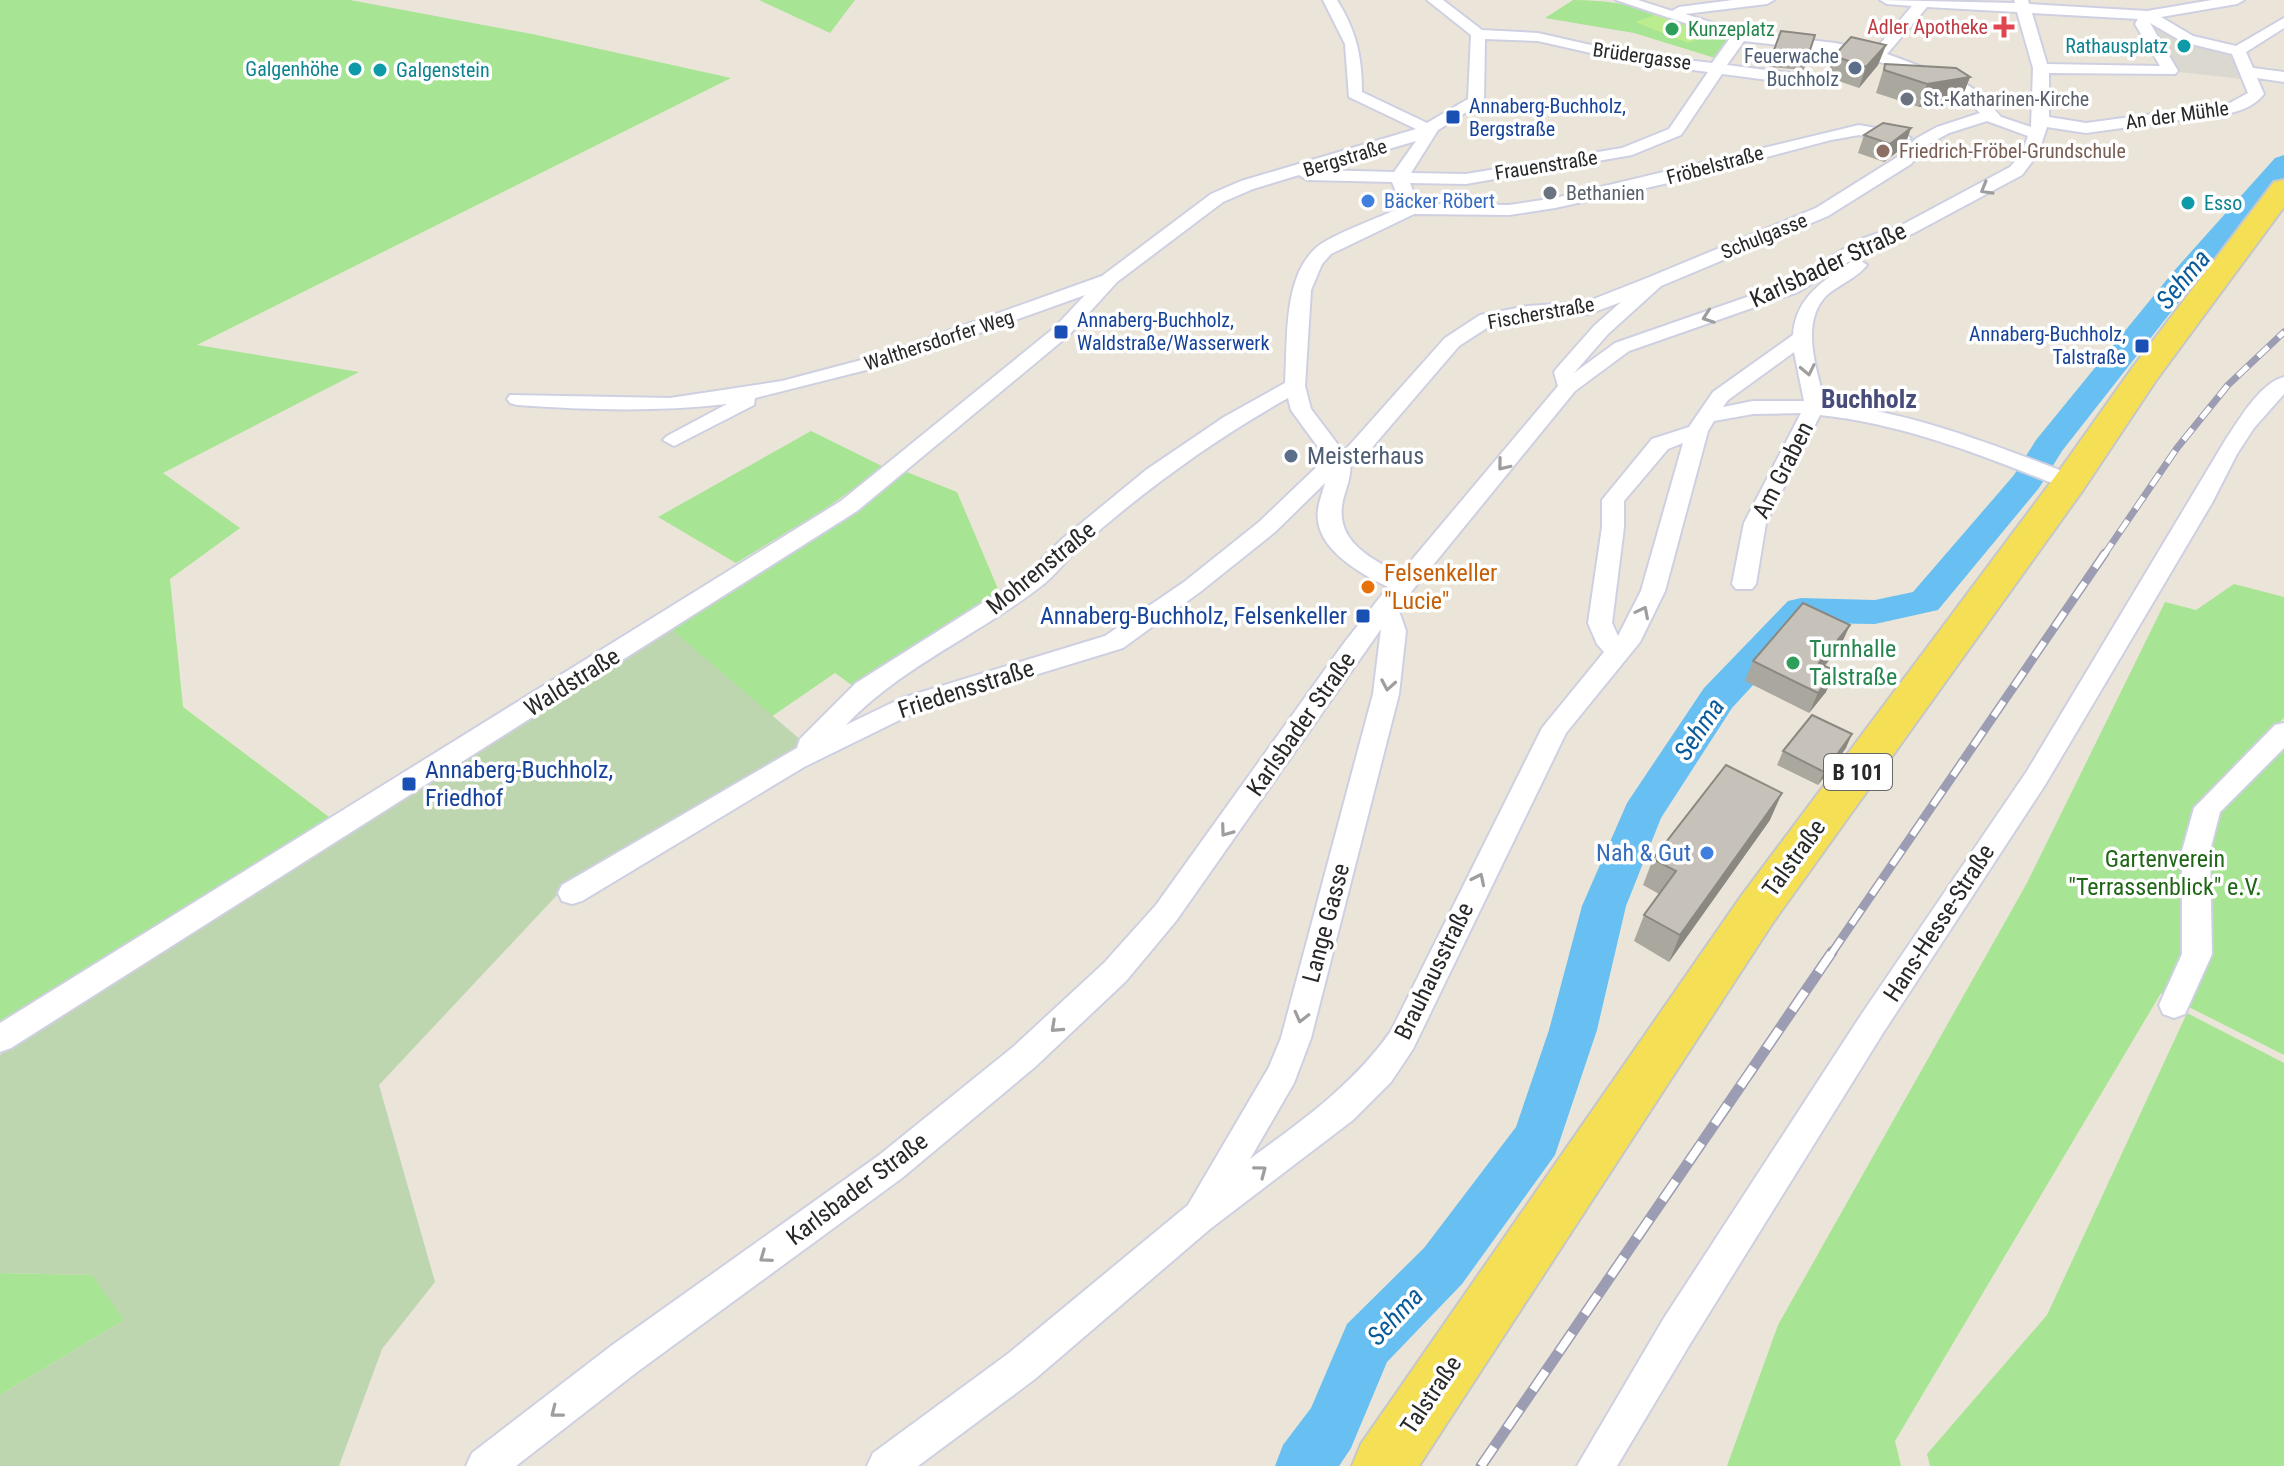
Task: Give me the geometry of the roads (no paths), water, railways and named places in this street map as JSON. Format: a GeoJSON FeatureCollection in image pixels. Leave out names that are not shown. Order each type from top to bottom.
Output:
{"type":"FeatureCollection","features":[{"type":"Feature","properties":{"kind":"main road","name":"Talstraße"},"geometry":{"type":"LineString","coordinates":[[1383,1466],[1758,908],[2062,479],[2284,188]]}},
{"type":"Feature","properties":{"kind":"street"},"geometry":{"type":"LineString","coordinates":[[1330,0],[1351,34],[1355,47],[1354,94],[1430,130],[1399,177],[1411,209],[1325,250],[1314,262],[1302,290],[1295,386],[1301,410],[1338,459],[1340,467],[1328,521],[1336,538],[1361,560],[1394,597]]}},
{"type":"Feature","properties":{"kind":"street"},"geometry":{"type":"LineString","coordinates":[[1434,0],[1478,34]]}},
{"type":"Feature","properties":{"kind":"street"},"geometry":{"type":"LineString","coordinates":[[1623,0],[1672,6],[1767,0]]}},
{"type":"Feature","properties":{"kind":"street"},"geometry":{"type":"LineString","coordinates":[[1887,0],[2022,4],[2147,15],[2237,0]]}},
{"type":"Feature","properties":{"kind":"street"},"geometry":{"type":"LineString","coordinates":[[1878,56],[1904,28],[1918,4],[1926,1]]}},
{"type":"Feature","properties":{"kind":"street","name":"Karlsbader Straße"},"geometry":{"type":"LineString","coordinates":[[485,1466],[624,1359],[890,1167],[1024,1057],[1115,972],[1166,913],[1353,649],[1568,387],[1622,347],[1791,288],[1867,243],[1906,230],[2016,171],[2030,154],[2039,128],[2041,68],[2022,4]]}},
{"type":"Feature","properties":{"kind":"street"},"geometry":{"type":"LineString","coordinates":[[1672,6],[1740,36],[1835,47],[1878,56],[1958,85],[2004,125],[2039,128]]}},
{"type":"Feature","properties":{"kind":"street"},"geometry":{"type":"LineString","coordinates":[[2147,15],[2188,39],[2238,51],[2284,22]]}},
{"type":"Feature","properties":{"kind":"street"},"geometry":{"type":"LineString","coordinates":[[2041,68],[2170,71],[2142,24],[2147,15]]}},
{"type":"Feature","properties":{"kind":"street","name":"Bergstraße"},"geometry":{"type":"LineString","coordinates":[[1110,278],[1217,198],[1247,185],[1296,173],[1430,130],[1476,101],[1478,34]]}},
{"type":"Feature","properties":{"kind":"street","name":"Brüdergasse"},"geometry":{"type":"LineString","coordinates":[[1478,34],[1538,37],[1626,57],[1807,80]]}},
{"type":"Feature","properties":{"kind":"street","name":"Frauenstraße"},"geometry":{"type":"LineString","coordinates":[[1296,173],[1350,178],[1466,179],[1635,149],[1675,132],[1740,36]]}},
{"type":"Feature","properties":{"kind":"street","name":"An der Mühle"},"geometry":{"type":"LineString","coordinates":[[2039,128],[2086,128],[2231,108],[2248,102],[2256,94],[2238,51]]}},
{"type":"Feature","properties":{"kind":"street"},"geometry":{"type":"LineString","coordinates":[[2248,72],[2284,77]]}},
{"type":"Feature","properties":{"kind":"street","name":"Schulgasse"},"geometry":{"type":"LineString","coordinates":[[1568,387],[1564,372],[1601,330],[1654,282],[1822,212],[1905,160],[1923,141],[1943,130],[1992,114]]}},
{"type":"Feature","properties":{"kind":"street","name":"Fröbelstraße"},"geometry":{"type":"LineString","coordinates":[[1411,209],[1509,210],[1555,203],[1632,187],[1859,130],[1923,141]]}},
{"type":"Feature","properties":{"kind":"street"},"geometry":{"type":"LineString","coordinates":[[1815,405],[1801,338],[1814,298],[1906,230]]}},
{"type":"Feature","properties":{"kind":"street","name":"Walthersdorfer Weg"},"geometry":{"type":"LineString","coordinates":[[517,399],[620,406],[712,400],[764,391],[952,339],[1110,278]]}},
{"type":"Feature","properties":{"kind":"street","name":"Waldstraße"},"geometry":{"type":"LineString","coordinates":[[0,1039],[849,506],[1061,332],[1110,278]]}},
{"type":"Feature","properties":{"kind":"street","name":"Fischerstraße"},"geometry":{"type":"LineString","coordinates":[[1338,459],[1355,453],[1452,342],[1487,319],[1528,312],[1589,308],[1654,282]]}},
{"type":"Feature","properties":{"kind":"street","name":"Brauhausstraße"},"geometry":{"type":"LineString","coordinates":[[886,1466],[1022,1366],[1198,1218],[1342,1110],[1380,1072],[1402,1040],[1513,808],[1555,728],[1631,636],[1653,591],[1702,424],[1720,396],[1801,338]]}},
{"type":"Feature","properties":{"kind":"street","name":"Hans-Hesse-Straße"},"geometry":{"type":"LineString","coordinates":[[1596,1466],[1677,1331],[1864,1037],[2036,778],[2201,503],[2222,459],[2262,403],[2284,383]]}},
{"type":"Feature","properties":{"kind":"street","name":"Mohrenstraße"},"geometry":{"type":"LineString","coordinates":[[795,760],[865,689],[1033,581],[1070,544],[1154,475],[1231,421],[1295,386]]}},
{"type":"Feature","properties":{"kind":"street","name":"Walthersdorfer Weg"},"geometry":{"type":"LineString","coordinates":[[674,440],[764,391]]}},
{"type":"Feature","properties":{"kind":"street"},"geometry":{"type":"LineString","coordinates":[[1620,649],[1609,644],[1600,623],[1613,527],[1613,500],[1660,444],[1741,407],[1815,405],[1936,434],[2062,479]]}},
{"type":"Feature","properties":{"kind":"street","name":"Am Graben"},"geometry":{"type":"LineString","coordinates":[[1744,584],[1755,523],[1815,405]]}},
{"type":"Feature","properties":{"kind":"street","name":"Friedensstraße"},"geometry":{"type":"LineString","coordinates":[[572,893],[795,760],[911,704],[1114,642],[1192,587],[1267,527],[1338,459]]}},
{"type":"Feature","properties":{"kind":"street","name":"Lange Gasse"},"geometry":{"type":"LineString","coordinates":[[1198,1218],[1283,1073],[1296,1038],[1386,694],[1394,631],[1394,597]]}},
{"type":"Feature","properties":{"kind":"street"},"geometry":{"type":"LineString","coordinates":[[2174,1005],[2197,954],[2196,851],[2208,808],[2284,732]]}},
{"type":"Feature","properties":{"kind":"waterway","name":"Sehma"},"geometry":{"type":"LineString","coordinates":[[1304,1466],[1331,1428],[1367,1343],[1443,1266],[1537,1139],[1573,1030],[1604,906],[1642,814],[1718,698],[1801,610],[1875,612],[1925,601],[2027,481],[2048,447],[2183,278],[2284,163]]}},
{"type":"Feature","properties":{"kind":"railway"},"geometry":{"type":"LineString","coordinates":[[2104,555],[2177,448],[2228,385],[2284,332]]}},
{"type":"Feature","properties":{"kind":"railway"},"geometry":{"type":"LineString","coordinates":[[1831,954],[2105,553]]}},
{"type":"Feature","properties":{"kind":"railway"},"geometry":{"type":"LineString","coordinates":[[1481,1466],[1832,952]]}},
{"type":"Feature","properties":{"kind":"place","name":"Adler Apotheke"},"geometry":{"type":"Point","coordinates":[2004,27]}},
{"type":"Feature","properties":{"kind":"place","name":"Kunzeplatz"},"geometry":{"type":"Point","coordinates":[1672,29]}},
{"type":"Feature","properties":{"kind":"place","name":"Rathausplatz"},"geometry":{"type":"Point","coordinates":[2184,46]}},
{"type":"Feature","properties":{"kind":"place","name":"Feuerwache Buchholz"},"geometry":{"type":"Point","coordinates":[1855,68]}},
{"type":"Feature","properties":{"kind":"place","name":"Galgenhöhe"},"geometry":{"type":"Point","coordinates":[355,69]}},
{"type":"Feature","properties":{"kind":"place","name":"Galgenstein"},"geometry":{"type":"Point","coordinates":[380,70]}},
{"type":"Feature","properties":{"kind":"place","name":"St.-Katharinen-Kirche"},"geometry":{"type":"Point","coordinates":[1907,99]}},
{"type":"Feature","properties":{"kind":"place","name":"Annaberg-Buchholz, Bergstraße"},"geometry":{"type":"Point","coordinates":[1453,117]}},
{"type":"Feature","properties":{"kind":"place","name":"Friedrich-Fröbel-Grundschule"},"geometry":{"type":"Point","coordinates":[1883,151]}},
{"type":"Feature","properties":{"kind":"place","name":"Bethanien"},"geometry":{"type":"Point","coordinates":[1550,193]}},
{"type":"Feature","properties":{"kind":"place","name":"Bäcker Röbert"},"geometry":{"type":"Point","coordinates":[1368,201]}},
{"type":"Feature","properties":{"kind":"place","name":"Esso"},"geometry":{"type":"Point","coordinates":[2188,203]}},
{"type":"Feature","properties":{"kind":"place","name":"Annaberg-Buchholz, Waldstraße/Wasserwerk"},"geometry":{"type":"Point","coordinates":[1061,332]}},
{"type":"Feature","properties":{"kind":"place","name":"Annaberg-Buchholz, Talstraße"},"geometry":{"type":"Point","coordinates":[2142,346]}},
{"type":"Feature","properties":{"kind":"place","name":"Meisterhaus"},"geometry":{"type":"Point","coordinates":[1291,456]}},
{"type":"Feature","properties":{"kind":"place","name":"Felsenkeller \"Lucie\""},"geometry":{"type":"Point","coordinates":[1368,587]}},
{"type":"Feature","properties":{"kind":"place","name":"Annaberg-Buchholz, Felsenkeller"},"geometry":{"type":"Point","coordinates":[1363,616]}},
{"type":"Feature","properties":{"kind":"place","name":"Turnhalle Talstraße"},"geometry":{"type":"Point","coordinates":[1793,663]}},
{"type":"Feature","properties":{"kind":"place","name":"Annaberg-Buchholz, Friedhof"},"geometry":{"type":"Point","coordinates":[409,784]}},
{"type":"Feature","properties":{"kind":"place","name":"Nah & Gut"},"geometry":{"type":"Point","coordinates":[1707,853]}},
{"type":"Feature","properties":{"kind":"district","name":"Buchholz"},"geometry":{"type":"Point","coordinates":[1869,399]}},
{"type":"Feature","properties":{"kind":"park label","name":"Gartenverein \"Terrassenblick\" e.V."},"geometry":{"type":"Point","coordinates":[2165,873]}}]}
